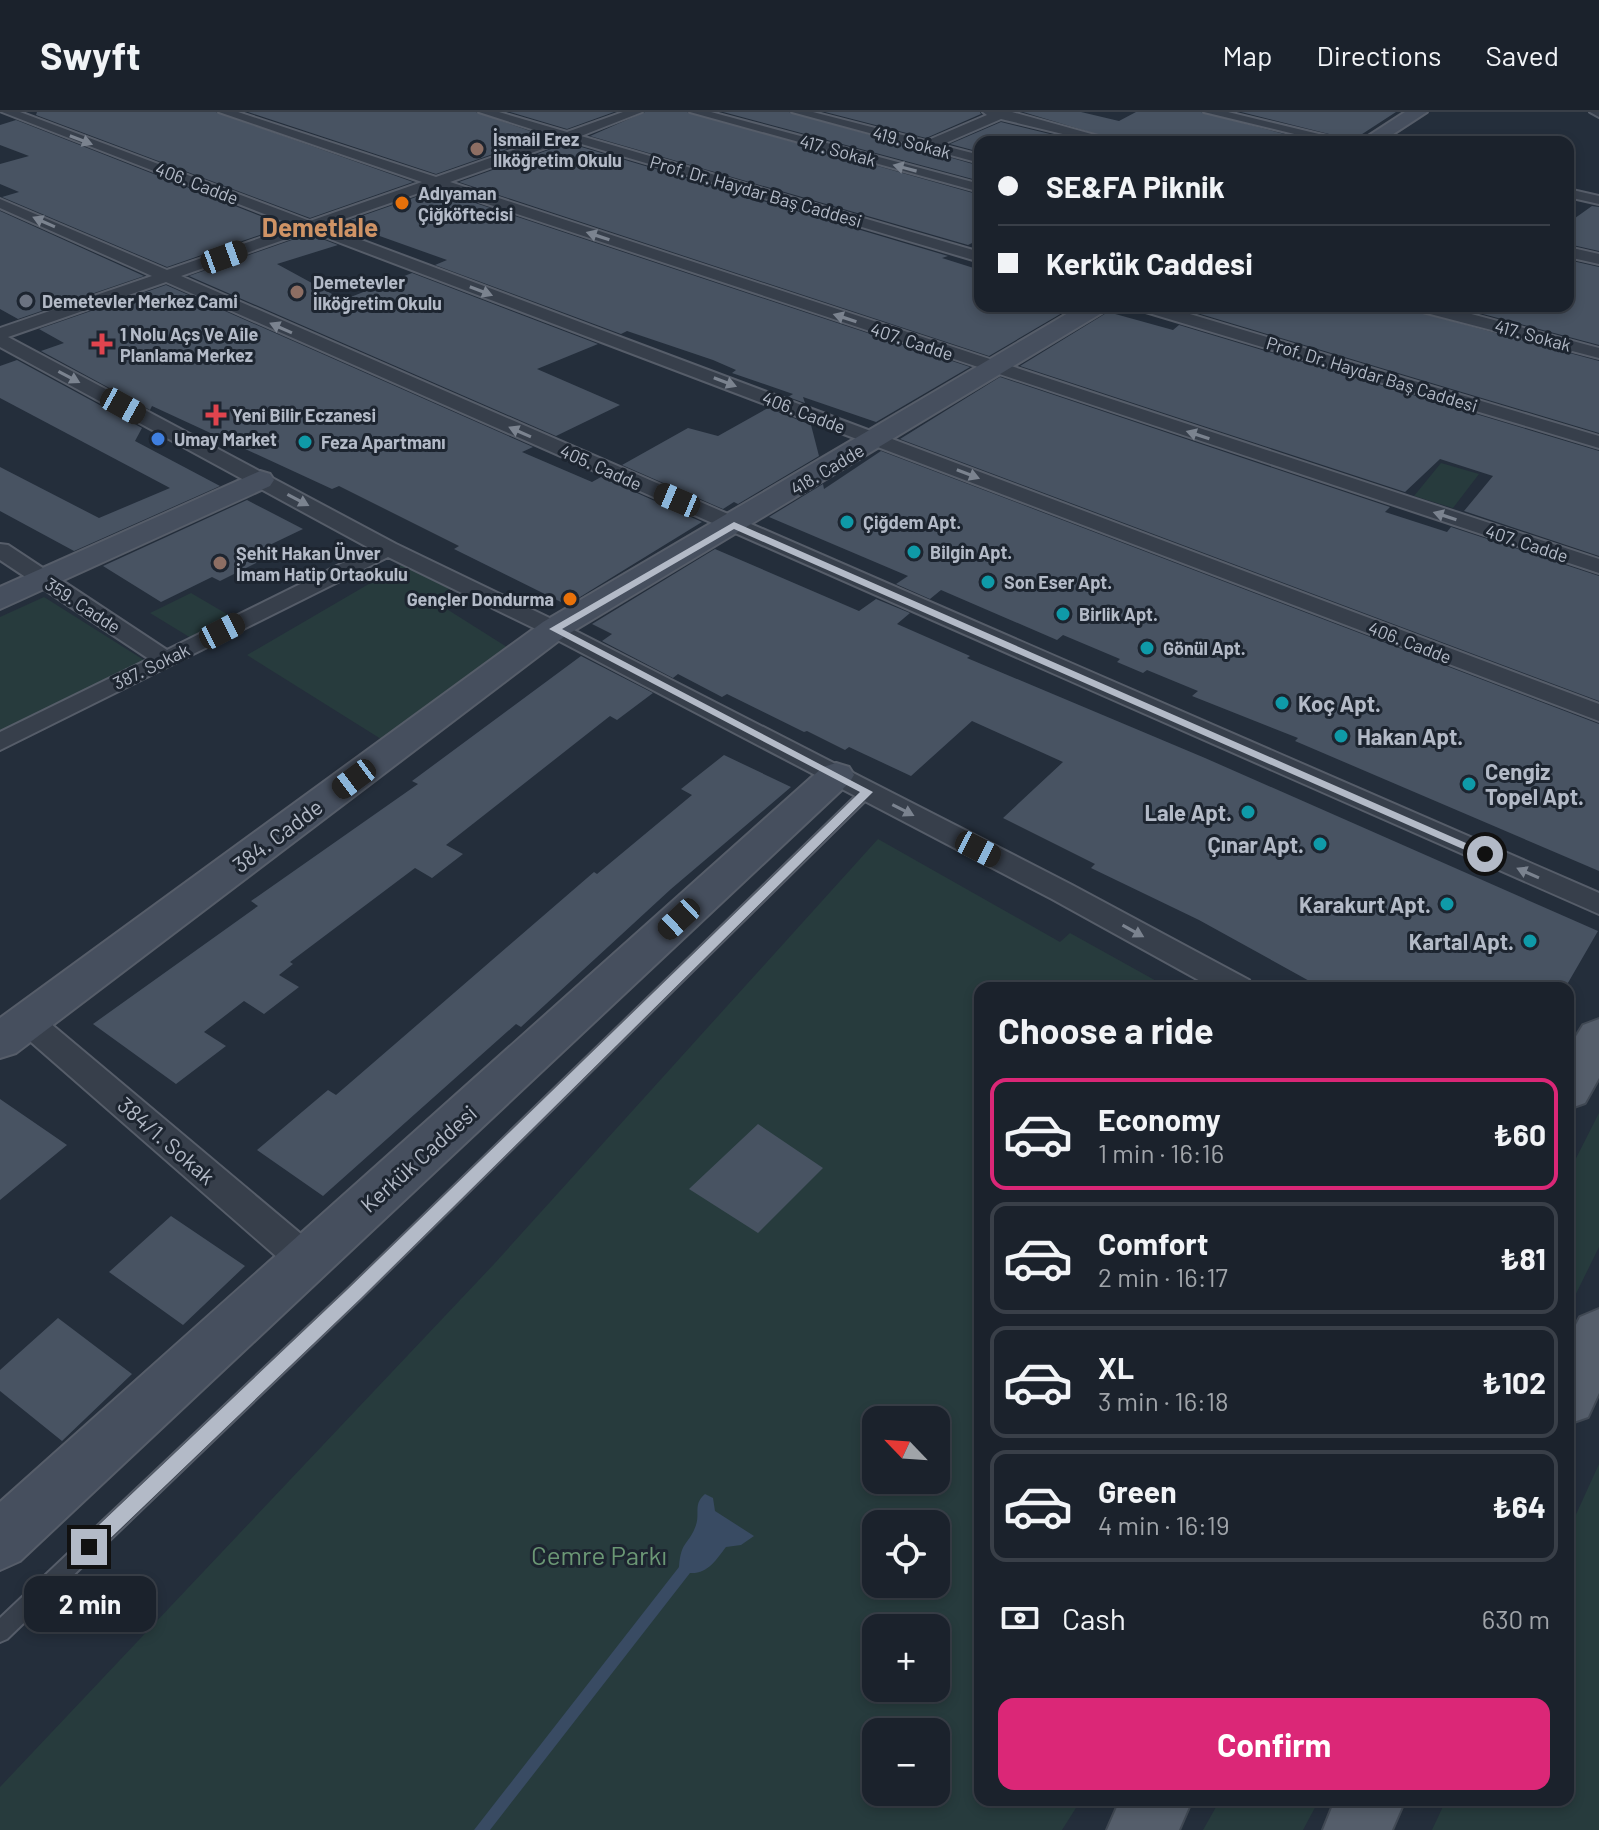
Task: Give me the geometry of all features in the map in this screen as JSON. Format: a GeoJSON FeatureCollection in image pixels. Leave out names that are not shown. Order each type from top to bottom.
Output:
{"type":"FeatureCollection","features":[{"type":"Feature","properties":{"kind":"main road"},"geometry":{"type":"LineString","coordinates":[[1574,1080],[1599,1037]]}},
{"type":"Feature","properties":{"kind":"main road"},"geometry":{"type":"LineString","coordinates":[[1574,1386],[1599,1334]]}},
{"type":"Feature","properties":{"kind":"main road"},"geometry":{"type":"LineString","coordinates":[[1141,1830],[1155,1806]]}},
{"type":"Feature","properties":{"kind":"main road"},"geometry":{"type":"LineString","coordinates":[[1357,1830],[1368,1806]]}},
{"type":"Feature","properties":{"kind":"street","name":"406. Cadde"},"geometry":{"type":"LineString","coordinates":[[8,112],[1599,713]]}},
{"type":"Feature","properties":{"kind":"street","name":"407. Cadde"},"geometry":{"type":"LineString","coordinates":[[225,112],[995,369],[1599,566]]}},
{"type":"Feature","properties":{"kind":"street","name":"Prof. Dr. Haydar Baş Caddesi"},"geometry":{"type":"LineString","coordinates":[[485,112],[974,255]]}},
{"type":"Feature","properties":{"kind":"street"},"geometry":{"type":"LineString","coordinates":[[4,344],[166,278],[636,112]]}},
{"type":"Feature","properties":{"kind":"street","name":"417. Sokak"},"geometry":{"type":"LineString","coordinates":[[696,112],[974,186]]}},
{"type":"Feature","properties":{"kind":"street","name":"419. Sokak"},"geometry":{"type":"LineString","coordinates":[[798,112],[974,158]]}},
{"type":"Feature","properties":{"kind":"street"},"geometry":{"type":"LineString","coordinates":[[1210,112],[1318,136]]}},
{"type":"Feature","properties":{"kind":"street"},"geometry":{"type":"LineString","coordinates":[[1378,136],[1418,112]]}},
{"type":"Feature","properties":{"kind":"street"},"geometry":{"type":"LineString","coordinates":[[926,146],[999,113],[1089,136]]}},
{"type":"Feature","properties":{"kind":"street"},"geometry":{"type":"LineString","coordinates":[[1574,196],[1599,200]]}},
{"type":"Feature","properties":{"kind":"street","name":"405. Cadde"},"geometry":{"type":"LineString","coordinates":[[0,203],[1599,904]]}},
{"type":"Feature","properties":{"kind":"street"},"geometry":{"type":"LineString","coordinates":[[1574,253],[1599,259]]}},
{"type":"Feature","properties":{"kind":"street","name":"418. Cadde"},"geometry":{"type":"LineString","coordinates":[[554,629],[877,440],[1087,312]]}},
{"type":"Feature","properties":{"kind":"street","name":"Prof. Dr. Haydar Baş Caddesi"},"geometry":{"type":"LineString","coordinates":[[1165,312],[1599,442]]}},
{"type":"Feature","properties":{"kind":"street","name":"417. Sokak"},"geometry":{"type":"LineString","coordinates":[[1444,312],[1599,353]]}},
{"type":"Feature","properties":{"kind":"street"},"geometry":{"type":"LineString","coordinates":[[4,344],[388,549],[554,629],[1227,982]]}},
{"type":"Feature","properties":{"kind":"street"},"geometry":{"type":"LineString","coordinates":[[0,599],[260,480]]}},
{"type":"Feature","properties":{"kind":"street","name":"387. Sokak"},"geometry":{"type":"LineString","coordinates":[[0,742],[388,549]]}},
{"type":"Feature","properties":{"kind":"street","name":"359. Cadde"},"geometry":{"type":"LineString","coordinates":[[0,550],[165,659]]}},
{"type":"Feature","properties":{"kind":"street","name":"384. Cadde"},"geometry":{"type":"LineString","coordinates":[[14,1031],[554,629]]}},
{"type":"Feature","properties":{"kind":"street","name":"Kerkük Caddesi"},"geometry":{"type":"LineString","coordinates":[[0,1541],[306,1260],[851,783]]}},
{"type":"Feature","properties":{"kind":"street","name":"384/1. Sokak"},"geometry":{"type":"LineString","coordinates":[[14,1031],[306,1260]]}},
{"type":"Feature","properties":{"kind":"lane"},"geometry":{"type":"LineString","coordinates":[[0,1632],[365,1283],[851,783]]}},
{"type":"Feature","properties":{"kind":"green space"},"geometry":{"type":"Polygon","coordinates":[[[1441,463],[1479,474],[1453,508],[1414,496],[1441,463]]]}},
{"type":"Feature","properties":{"kind":"green space"},"geometry":{"type":"Polygon","coordinates":[[[403,564],[451,587],[434,601],[510,649],[381,739],[247,655],[403,564]]]}},
{"type":"Feature","properties":{"kind":"green space"},"geometry":{"type":"Polygon","coordinates":[[[191,593],[232,617],[191,638],[150,613],[191,593]]]}},
{"type":"Feature","properties":{"kind":"green space"},"geometry":{"type":"Polygon","coordinates":[[[44,597],[147,662],[0,734],[0,617],[44,597]]]}},
{"type":"Feature","properties":{"kind":"green space","name":"Cemre Parkı"},"geometry":{"type":"Polygon","coordinates":[[[878,839],[1060,942],[1070,933],[1158,982],[974,982],[974,1806],[1077,1806],[1062,1830],[0,1830],[0,1787],[495,1263],[878,839]]]}},
{"type":"Feature","properties":{"kind":"green space"},"geometry":{"type":"Polygon","coordinates":[[[1599,1113],[1599,1247],[1574,1298],[1574,1162],[1599,1113]]]}},
{"type":"Feature","properties":{"kind":"green space"},"geometry":{"type":"Polygon","coordinates":[[[1599,1464],[1599,1830],[1432,1830],[1443,1806],[1574,1806],[1574,1519],[1599,1464]]]}},
{"type":"Feature","properties":{"kind":"green space"},"geometry":{"type":"Polygon","coordinates":[[[1217,1806],[1316,1806],[1303,1830],[1203,1830],[1217,1806]]]}},
{"type":"Feature","properties":{"kind":"water"},"geometry":{"type":"Polygon","coordinates":[[[705,1494],[713,1498],[715,1511],[754,1536],[741,1545],[726,1547],[707,1569],[690,1573],[490,1830],[474,1830],[679,1567],[683,1547],[696,1525],[699,1501],[705,1494]]]}},
{"type":"Feature","properties":{"kind":"building"},"geometry":{"type":"Polygon","coordinates":[[[37,112],[216,112],[413,182],[310,218],[36,115],[37,112]]]}},
{"type":"Feature","properties":{"kind":"building"},"geometry":{"type":"Polygon","coordinates":[[[248,112],[476,112],[544,136],[436,174],[248,112]]]}},
{"type":"Feature","properties":{"kind":"building"},"geometry":{"type":"Polygon","coordinates":[[[510,112],[614,112],[567,129],[510,112]]]}},
{"type":"Feature","properties":{"kind":"building"},"geometry":{"type":"Polygon","coordinates":[[[645,112],[687,112],[974,193],[974,242],[968,245],[590,136],[645,112]]]}},
{"type":"Feature","properties":{"kind":"building"},"geometry":{"type":"Polygon","coordinates":[[[723,112],[789,112],[974,164],[974,179],[723,112]]]}},
{"type":"Feature","properties":{"kind":"building"},"geometry":{"type":"Polygon","coordinates":[[[825,112],[980,112],[981,114],[926,138],[825,112]]]}},
{"type":"Feature","properties":{"kind":"building"},"geometry":{"type":"Polygon","coordinates":[[[1023,112],[1081,112],[1119,121],[1136,112],[1201,112],[1291,136],[1103,136],[1023,112]]]}},
{"type":"Feature","properties":{"kind":"building"},"geometry":{"type":"Polygon","coordinates":[[[1241,112],[1396,112],[1359,136],[1337,136],[1241,112]]]}},
{"type":"Feature","properties":{"kind":"building"},"geometry":{"type":"Polygon","coordinates":[[[16,120],[286,226],[167,267],[2,197],[19,192],[0,184],[0,164],[29,156],[0,145],[0,125],[16,120]]]}},
{"type":"Feature","properties":{"kind":"building"},"geometry":{"type":"Polygon","coordinates":[[[1001,122],[1058,136],[974,136],[974,150],[950,144],[1001,122]]]}},
{"type":"Feature","properties":{"kind":"building"},"geometry":{"type":"Polygon","coordinates":[[[568,143],[948,256],[942,258],[974,268],[974,312],[1064,312],[989,356],[459,182],[568,143]]]}},
{"type":"Feature","properties":{"kind":"building"},"geometry":{"type":"Polygon","coordinates":[[[436,190],[970,367],[876,422],[803,397],[805,403],[788,397],[793,394],[732,373],[736,370],[713,360],[627,331],[621,334],[435,265],[447,260],[374,234],[363,238],[333,226],[436,190]]]}},
{"type":"Feature","properties":{"kind":"building"},"geometry":{"type":"Polygon","coordinates":[[[1592,206],[1599,207],[1599,251],[1574,245],[1574,219],[1592,206]]]}},
{"type":"Feature","properties":{"kind":"building"},"geometry":{"type":"Polygon","coordinates":[[[0,211],[144,276],[18,319],[0,309],[0,211]]]}},
{"type":"Feature","properties":{"kind":"building"},"geometry":{"type":"Polygon","coordinates":[[[309,234],[338,245],[277,264],[343,300],[412,273],[598,344],[537,369],[620,405],[556,436],[189,276],[309,234]]]}},
{"type":"Feature","properties":{"kind":"building"},"geometry":{"type":"Polygon","coordinates":[[[1574,261],[1599,267],[1599,345],[1475,312],[1574,312],[1574,261]]]}},
{"type":"Feature","properties":{"kind":"building"},"geometry":{"type":"Polygon","coordinates":[[[166,285],[533,447],[522,452],[592,482],[601,477],[702,522],[567,605],[454,549],[459,546],[339,486],[332,489],[152,406],[150,410],[41,351],[64,343],[39,329],[166,285]]]}},
{"type":"Feature","properties":{"kind":"building"},"geometry":{"type":"Polygon","coordinates":[[[1108,312],[1173,330],[1179,325],[1599,451],[1599,556],[1464,511],[1493,476],[1440,459],[1405,492],[1020,366],[1108,312]]]}},
{"type":"Feature","properties":{"kind":"building"},"geometry":{"type":"Polygon","coordinates":[[[1418,312],[1599,361],[1599,433],[1197,313],[1418,312]]]}},
{"type":"Feature","properties":{"kind":"building"},"geometry":{"type":"Polygon","coordinates":[[[17,360],[142,428],[135,441],[220,486],[74,551],[0,511],[0,467],[99,518],[170,488],[0,398],[0,366],[17,360]]]}},
{"type":"Feature","properties":{"kind":"building"},"geometry":{"type":"Polygon","coordinates":[[[1000,377],[1390,507],[1385,512],[1447,532],[1451,527],[1599,576],[1599,701],[900,439],[1000,377]]]}},
{"type":"Feature","properties":{"kind":"building"},"geometry":{"type":"Polygon","coordinates":[[[768,408],[811,425],[819,456],[738,504],[734,502],[723,509],[622,465],[688,428],[718,436],[768,408]]]}},
{"type":"Feature","properties":{"kind":"building"},"geometry":{"type":"Polygon","coordinates":[[[881,451],[1599,724],[1599,871],[1295,741],[1298,738],[1192,696],[1198,691],[1147,670],[1143,673],[1117,662],[1120,659],[1063,635],[1057,640],[941,590],[930,599],[896,584],[908,576],[769,517],[823,484],[824,489],[881,451]]]}},
{"type":"Feature","properties":{"kind":"building"},"geometry":{"type":"Polygon","coordinates":[[[247,500],[303,529],[255,552],[266,558],[220,581],[212,577],[161,602],[103,566],[247,500]]]}},
{"type":"Feature","properties":{"kind":"building"},"geometry":{"type":"Polygon","coordinates":[[[715,549],[859,611],[876,599],[910,613],[897,624],[970,656],[967,658],[1205,758],[1598,931],[1568,982],[1311,982],[1199,920],[1091,868],[1095,864],[1003,818],[1063,762],[972,721],[911,776],[849,747],[845,750],[804,732],[727,694],[722,697],[678,674],[673,678],[602,641],[612,634],[592,624],[715,549]]]}},
{"type":"Feature","properties":{"kind":"building"},"geometry":{"type":"Polygon","coordinates":[[[581,656],[653,693],[617,720],[610,716],[446,845],[463,854],[432,878],[415,868],[290,962],[293,964],[279,975],[299,987],[264,1014],[244,1001],[204,1032],[226,1046],[176,1084],[93,1024],[258,906],[251,901],[418,784],[412,781],[581,656]]]}},
{"type":"Feature","properties":{"kind":"building"},"geometry":{"type":"Polygon","coordinates":[[[724,755],[791,787],[671,889],[521,1027],[516,1024],[323,1196],[257,1150],[328,1090],[336,1095],[594,872],[597,874],[692,795],[681,789],[724,755]]]}},
{"type":"Feature","properties":{"kind":"building"},"geometry":{"type":"Polygon","coordinates":[[[0,1099],[67,1145],[0,1200],[0,1099]]]}},
{"type":"Feature","properties":{"kind":"building"},"geometry":{"type":"Polygon","coordinates":[[[758,1124],[823,1168],[758,1233],[689,1189],[758,1124]]]}},
{"type":"Feature","properties":{"kind":"building"},"geometry":{"type":"Polygon","coordinates":[[[171,1216],[245,1266],[183,1325],[109,1272],[171,1216]]]}},
{"type":"Feature","properties":{"kind":"building"},"geometry":{"type":"Polygon","coordinates":[[[58,1318],[132,1374],[62,1441],[0,1391],[0,1370],[58,1318]]]}},
{"type":"Feature","properties":{"kind":"place","name":"İsmail Erez İlköğretim Okulu"},"geometry":{"type":"Point","coordinates":[477,149]}},
{"type":"Feature","properties":{"kind":"place","name":"Adıyaman Çiğköftecisi"},"geometry":{"type":"Point","coordinates":[402,203]}},
{"type":"Feature","properties":{"kind":"place","name":"Demetevler İlköğretim Okulu"},"geometry":{"type":"Point","coordinates":[297,292]}},
{"type":"Feature","properties":{"kind":"place","name":"Demetevler Merkez Cami"},"geometry":{"type":"Point","coordinates":[26,301]}},
{"type":"Feature","properties":{"kind":"place","name":"1 Nolu Açs Ve Aile Planlama Merkez"},"geometry":{"type":"Point","coordinates":[102,344]}},
{"type":"Feature","properties":{"kind":"place","name":"Yeni Bilir Eczanesi"},"geometry":{"type":"Point","coordinates":[216,415]}},
{"type":"Feature","properties":{"kind":"place","name":"Umay Market"},"geometry":{"type":"Point","coordinates":[158,439]}},
{"type":"Feature","properties":{"kind":"place","name":"Feza Apartmanı"},"geometry":{"type":"Point","coordinates":[305,442]}},
{"type":"Feature","properties":{"kind":"place","name":"Çiğdem Apt."},"geometry":{"type":"Point","coordinates":[847,522]}},
{"type":"Feature","properties":{"kind":"place","name":"Bilgin Apt."},"geometry":{"type":"Point","coordinates":[914,552]}},
{"type":"Feature","properties":{"kind":"place","name":"Şehit Hakan Ünver İmam Hatip Ortaokulu"},"geometry":{"type":"Point","coordinates":[220,563]}},
{"type":"Feature","properties":{"kind":"place","name":"Son Eser Apt."},"geometry":{"type":"Point","coordinates":[988,582]}},
{"type":"Feature","properties":{"kind":"place","name":"Gençler Dondurma"},"geometry":{"type":"Point","coordinates":[570,599]}},
{"type":"Feature","properties":{"kind":"place","name":"Birlik Apt."},"geometry":{"type":"Point","coordinates":[1063,614]}},
{"type":"Feature","properties":{"kind":"place","name":"Gönül Apt."},"geometry":{"type":"Point","coordinates":[1147,648]}},
{"type":"Feature","properties":{"kind":"place","name":"Koç Apt."},"geometry":{"type":"Point","coordinates":[1282,703]}},
{"type":"Feature","properties":{"kind":"place","name":"Hakan Apt."},"geometry":{"type":"Point","coordinates":[1341,736]}},
{"type":"Feature","properties":{"kind":"place","name":"Cengiz Topel Apt."},"geometry":{"type":"Point","coordinates":[1469,784]}},
{"type":"Feature","properties":{"kind":"place","name":"Lale Apt."},"geometry":{"type":"Point","coordinates":[1248,812]}},
{"type":"Feature","properties":{"kind":"place","name":"Çınar Apt."},"geometry":{"type":"Point","coordinates":[1320,844]}},
{"type":"Feature","properties":{"kind":"place","name":"Karakurt Apt."},"geometry":{"type":"Point","coordinates":[1447,904]}},
{"type":"Feature","properties":{"kind":"place","name":"Kartal Apt."},"geometry":{"type":"Point","coordinates":[1530,941]}},
{"type":"Feature","properties":{"kind":"district","name":"Demetlale"},"geometry":{"type":"Point","coordinates":[320,226]}},
{"type":"Feature","properties":{"kind":"route"},"geometry":{"type":"LineString","coordinates":[[89,1547],[354,1294],[867,792],[554,629],[734,525],[1485,854]]}}]}
